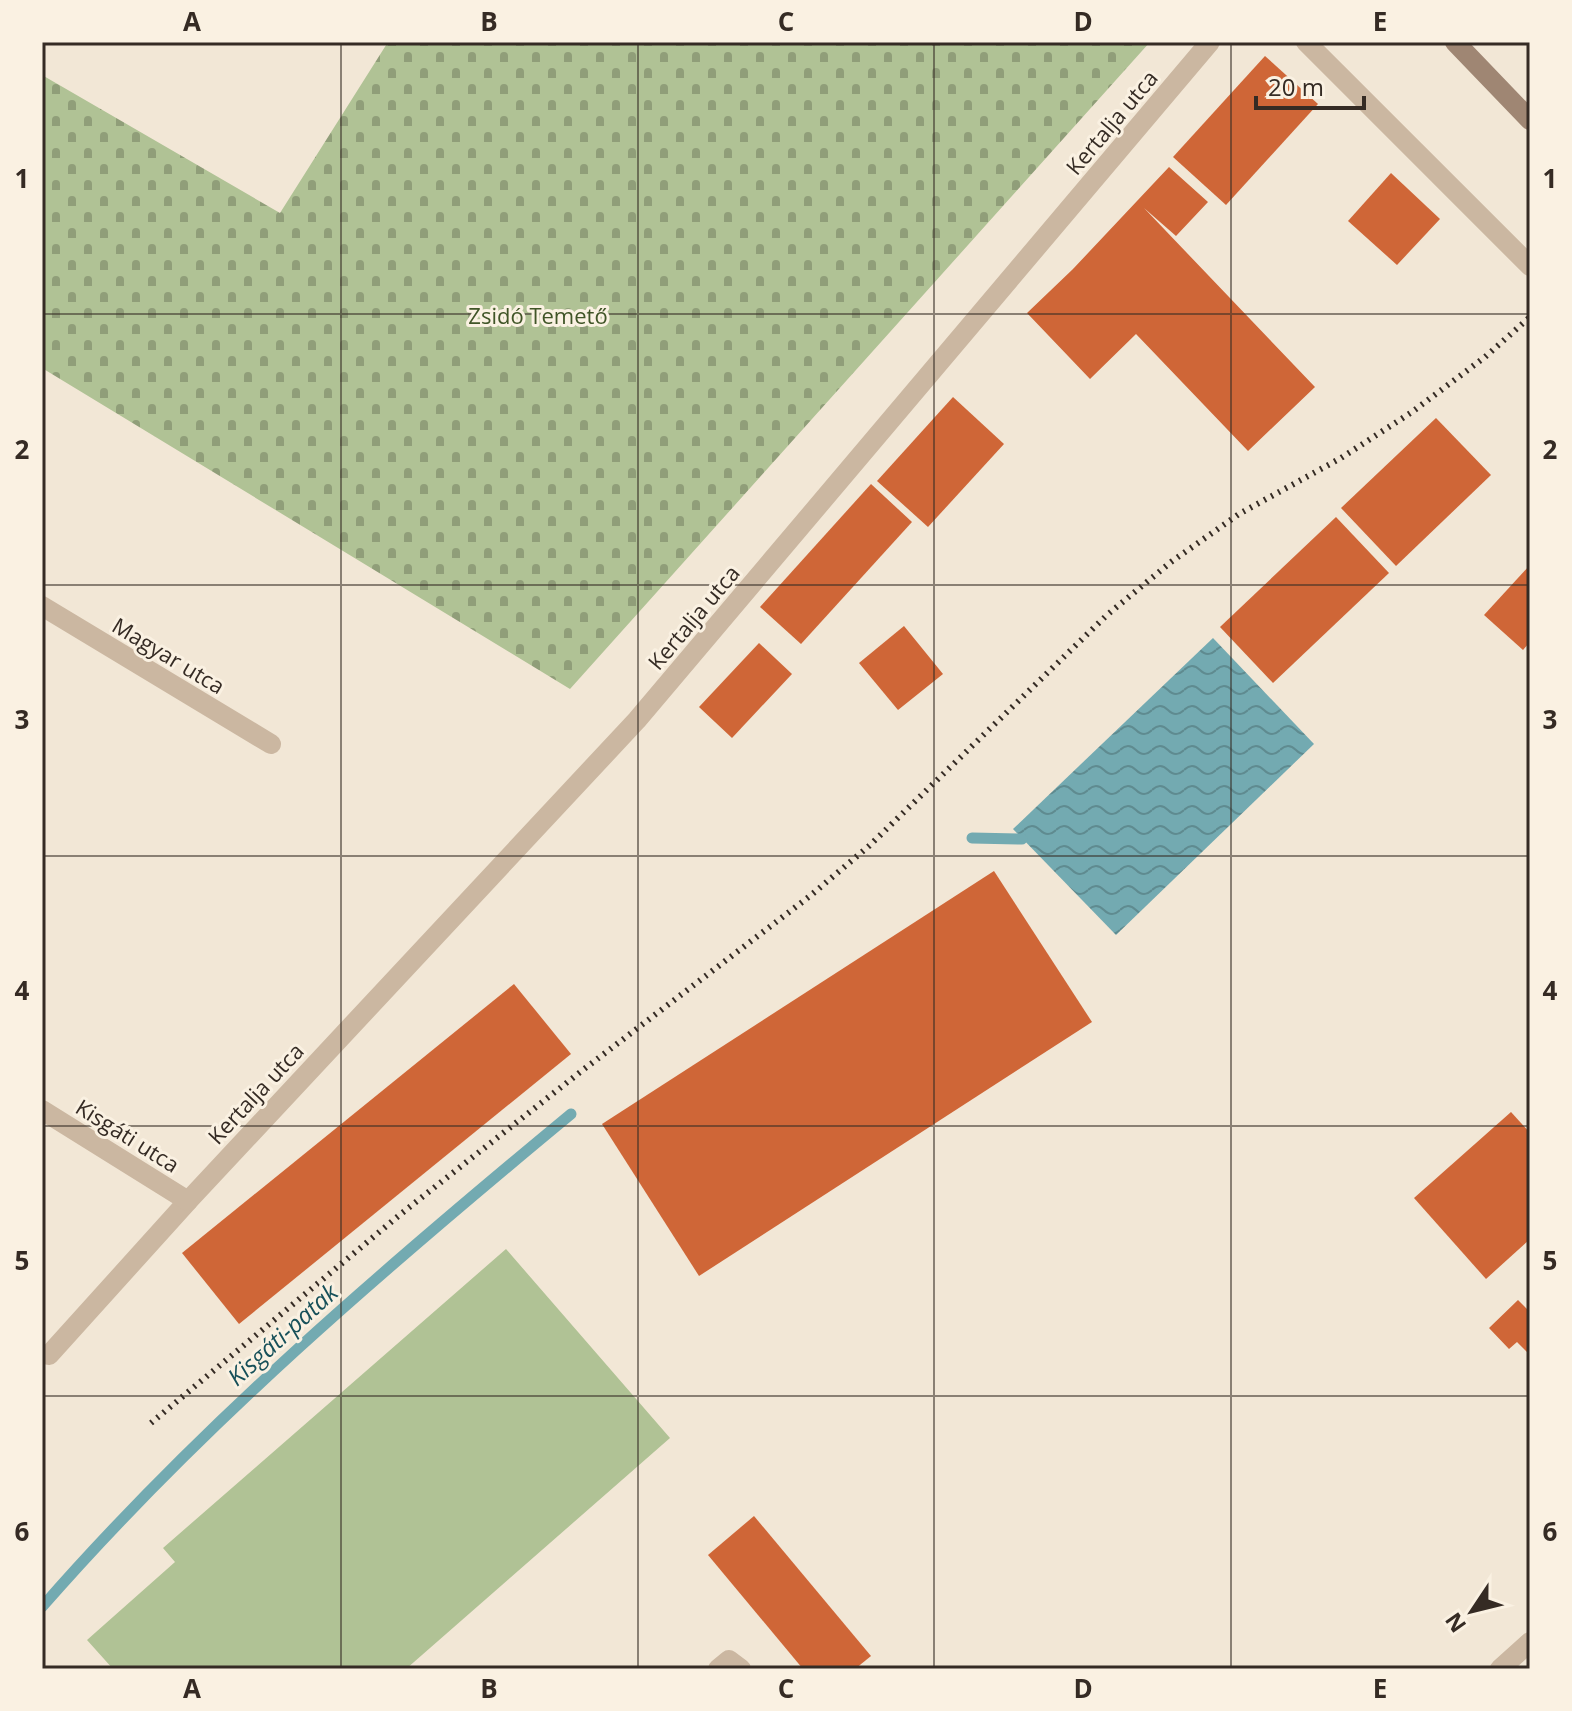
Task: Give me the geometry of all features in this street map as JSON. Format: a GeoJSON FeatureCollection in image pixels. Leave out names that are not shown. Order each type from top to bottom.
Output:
{"type":"FeatureCollection","features":[{"type":"Feature","properties":{"kind":"street","name":"Kertalja utca"},"geometry":{"type":"LineString","coordinates":[[49,1355],[188,1201],[637,720],[1210,42]]}},
{"type":"Feature","properties":{"kind":"street"},"geometry":{"type":"LineString","coordinates":[[1306,42],[1530,266]]}},
{"type":"Feature","properties":{"kind":"street"},"geometry":{"type":"LineString","coordinates":[[1455,42],[1530,120]]}},
{"type":"Feature","properties":{"kind":"street","name":"Magyar utca"},"geometry":{"type":"LineString","coordinates":[[42,606],[271,744]]}},
{"type":"Feature","properties":{"kind":"street","name":"Kisgáti utca"},"geometry":{"type":"LineString","coordinates":[[42,1110],[188,1201]]}},
{"type":"Feature","properties":{"kind":"street"},"geometry":{"type":"LineString","coordinates":[[1500,1669],[1530,1642]]}},
{"type":"Feature","properties":{"kind":"street"},"geometry":{"type":"LineString","coordinates":[[718,1669],[729,1660],[741,1669]]}},
{"type":"Feature","properties":{"kind":"green space","name":"Zsidó Temető"},"geometry":{"type":"Polygon","coordinates":[[[388,42],[1150,42],[570,689],[42,368],[42,75],[280,213],[388,42]]]}},
{"type":"Feature","properties":{"kind":"green space"},"geometry":{"type":"Polygon","coordinates":[[[506,1249],[670,1438],[406,1669],[113,1669],[87,1640],[175,1562],[163,1548],[506,1249]]]}},
{"type":"Feature","properties":{"kind":"water"},"geometry":{"type":"Polygon","coordinates":[[[1213,638],[1314,744],[1116,935],[1013,829],[1213,638]]]}},
{"type":"Feature","properties":{"kind":"building"},"geometry":{"type":"Polygon","coordinates":[[[1265,56],[1318,104],[1226,205],[1173,157],[1265,56]]]}},
{"type":"Feature","properties":{"kind":"building"},"geometry":{"type":"Polygon","coordinates":[[[1169,167],[1208,202],[1176,236],[1144,208],[1315,387],[1248,451],[1136,334],[1090,379],[1027,313],[1169,167]]]}},
{"type":"Feature","properties":{"kind":"building"},"geometry":{"type":"Polygon","coordinates":[[[1391,173],[1440,219],[1397,265],[1348,221],[1391,173]]]}},
{"type":"Feature","properties":{"kind":"building"},"geometry":{"type":"Polygon","coordinates":[[[953,397],[1004,444],[928,527],[877,481],[953,397]]]}},
{"type":"Feature","properties":{"kind":"building"},"geometry":{"type":"Polygon","coordinates":[[[1436,418],[1491,475],[1396,566],[1341,508],[1436,418]]]}},
{"type":"Feature","properties":{"kind":"building"},"geometry":{"type":"Polygon","coordinates":[[[871,484],[912,522],[801,644],[760,607],[871,484]]]}},
{"type":"Feature","properties":{"kind":"building"},"geometry":{"type":"Polygon","coordinates":[[[1336,517],[1389,573],[1273,683],[1220,627],[1336,517]]]}},
{"type":"Feature","properties":{"kind":"building"},"geometry":{"type":"Polygon","coordinates":[[[1530,565],[1530,642],[1523,650],[1484,615],[1530,565]]]}},
{"type":"Feature","properties":{"kind":"building"},"geometry":{"type":"Polygon","coordinates":[[[904,626],[943,674],[898,710],[859,663],[904,626]]]}},
{"type":"Feature","properties":{"kind":"building"},"geometry":{"type":"Polygon","coordinates":[[[759,643],[792,674],[732,738],[699,707],[759,643]]]}},
{"type":"Feature","properties":{"kind":"building"},"geometry":{"type":"Polygon","coordinates":[[[994,871],[1092,1022],[699,1276],[602,1124],[994,871]]]}},
{"type":"Feature","properties":{"kind":"building"},"geometry":{"type":"Polygon","coordinates":[[[514,984],[571,1054],[239,1324],[182,1253],[514,984]]]}},
{"type":"Feature","properties":{"kind":"building"},"geometry":{"type":"Polygon","coordinates":[[[1511,1112],[1530,1133],[1530,1239],[1486,1279],[1414,1198],[1511,1112]]]}},
{"type":"Feature","properties":{"kind":"building"},"geometry":{"type":"Polygon","coordinates":[[[1518,1300],[1530,1312],[1530,1355],[1517,1342],[1509,1349],[1489,1328],[1518,1300]]]}},
{"type":"Feature","properties":{"kind":"building"},"geometry":{"type":"Polygon","coordinates":[[[754,1516],[871,1656],[855,1669],[803,1669],[708,1555],[754,1516]]]}},
{"type":"Feature","properties":{"kind":"waterway"},"geometry":{"type":"LineString","coordinates":[[972,838],[1022,839]]}},
{"type":"Feature","properties":{"kind":"waterway","name":"Kisgáti-patak"},"geometry":{"type":"LineString","coordinates":[[42,1607],[166,1475],[296,1350],[432,1230],[571,1114]]}},
{"type":"Feature","properties":{"kind":"railway"},"geometry":{"type":"LineString","coordinates":[[151,1423],[402,1213],[810,896],[869,846],[1107,615],[1171,562],[1239,514],[1341,458],[1412,412],[1485,357],[1530,317]]}}]}
